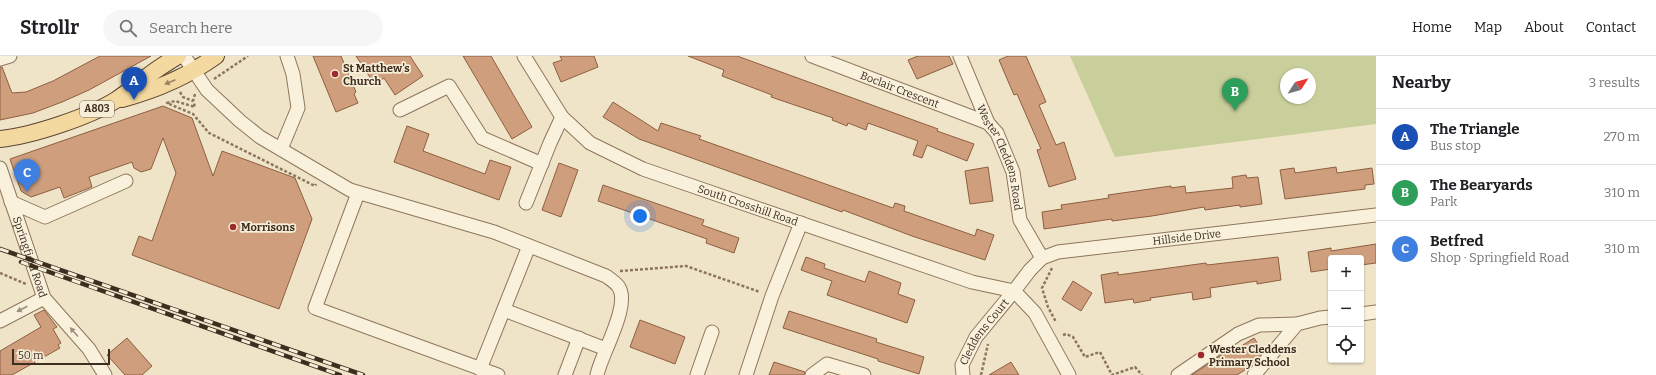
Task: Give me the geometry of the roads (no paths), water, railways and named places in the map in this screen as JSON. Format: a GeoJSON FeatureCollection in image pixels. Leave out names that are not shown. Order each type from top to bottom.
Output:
{"type":"FeatureCollection","features":[{"type":"Feature","properties":{"kind":"main road","name":"A803"},"geometry":{"type":"LineString","coordinates":[[0,139],[72,120],[114,101],[147,76],[178,56]]}},
{"type":"Feature","properties":{"kind":"main road"},"geometry":{"type":"LineString","coordinates":[[114,101],[141,94],[194,71],[216,56]]}},
{"type":"Feature","properties":{"kind":"street"},"geometry":{"type":"LineString","coordinates":[[0,59],[10,56]]}},
{"type":"Feature","properties":{"kind":"street"},"geometry":{"type":"LineString","coordinates":[[184,56],[207,90],[240,121],[260,137],[350,190],[494,232],[606,276],[619,287],[622,302],[617,323],[597,375]]}},
{"type":"Feature","properties":{"kind":"street"},"geometry":{"type":"LineString","coordinates":[[281,149],[298,108],[287,56]]}},
{"type":"Feature","properties":{"kind":"street","name":"South Crosshill Road"},"geometry":{"type":"LineString","coordinates":[[524,56],[562,117],[590,143],[643,170],[972,282],[1014,291]]}},
{"type":"Feature","properties":{"kind":"street","name":"Boclair Crescent"},"geometry":{"type":"LineString","coordinates":[[812,56],[988,123]]}},
{"type":"Feature","properties":{"kind":"street","name":"Wester Cleddens Road"},"geometry":{"type":"LineString","coordinates":[[960,56],[988,123],[997,133],[1013,172],[1020,220],[1042,258]]}},
{"type":"Feature","properties":{"kind":"street"},"geometry":{"type":"LineString","coordinates":[[400,110],[449,86],[482,138],[542,164]]}},
{"type":"Feature","properties":{"kind":"street"},"geometry":{"type":"LineString","coordinates":[[526,203],[562,117]]}},
{"type":"Feature","properties":{"kind":"street","name":"Springfield Road"},"geometry":{"type":"LineString","coordinates":[[0,168],[43,294],[89,349],[105,375]]}},
{"type":"Feature","properties":{"kind":"street"},"geometry":{"type":"LineString","coordinates":[[11,202],[45,217],[126,181]]}},
{"type":"Feature","properties":{"kind":"street"},"geometry":{"type":"LineString","coordinates":[[358,193],[315,308],[498,375]]}},
{"type":"Feature","properties":{"kind":"street","name":"Hillside Drive"},"geometry":{"type":"LineString","coordinates":[[1014,291],[1030,270],[1042,258],[1061,252],[1376,215]]}},
{"type":"Feature","properties":{"kind":"street"},"geometry":{"type":"LineString","coordinates":[[746,375],[772,296],[801,223]]}},
{"type":"Feature","properties":{"kind":"street"},"geometry":{"type":"LineString","coordinates":[[480,369],[529,246]]}},
{"type":"Feature","properties":{"kind":"street"},"geometry":{"type":"LineString","coordinates":[[1014,291],[1035,313],[1069,375]]}},
{"type":"Feature","properties":{"kind":"street","name":"Cleddens Court"},"geometry":{"type":"LineString","coordinates":[[963,375],[962,365],[976,337],[1014,291]]}},
{"type":"Feature","properties":{"kind":"street"},"geometry":{"type":"LineString","coordinates":[[0,321],[43,294]]}},
{"type":"Feature","properties":{"kind":"street"},"geometry":{"type":"LineString","coordinates":[[504,310],[606,349]]}},
{"type":"Feature","properties":{"kind":"street"},"geometry":{"type":"LineString","coordinates":[[1364,314],[1376,312]]}},
{"type":"Feature","properties":{"kind":"street"},"geometry":{"type":"LineString","coordinates":[[1178,375],[1238,334],[1259,325],[1297,324],[1328,317]]}},
{"type":"Feature","properties":{"kind":"street"},"geometry":{"type":"LineString","coordinates":[[1254,375],[1297,324]]}},
{"type":"Feature","properties":{"kind":"street"},"geometry":{"type":"LineString","coordinates":[[697,375],[712,332]]}},
{"type":"Feature","properties":{"kind":"street"},"geometry":{"type":"LineString","coordinates":[[565,375],[578,338]]}},
{"type":"Feature","properties":{"kind":"street"},"geometry":{"type":"LineString","coordinates":[[812,375],[827,364],[864,375]]}},
{"type":"Feature","properties":{"kind":"railway"},"geometry":{"type":"LineString","coordinates":[[0,249],[363,375]]}},
{"type":"Feature","properties":{"kind":"railway"},"geometry":{"type":"LineString","coordinates":[[21,262],[340,375]]}},
{"type":"Feature","properties":{"kind":"place","name":"St Matthew's Church"},"geometry":{"type":"Point","coordinates":[335,74]}},
{"type":"Feature","properties":{"kind":"place","name":"The Triangle"},"geometry":{"type":"Point","coordinates":[134,100]}},
{"type":"Feature","properties":{"kind":"place","name":"The Bearyards"},"geometry":{"type":"Point","coordinates":[1235,111]}},
{"type":"Feature","properties":{"kind":"place","name":"Betfred"},"geometry":{"type":"Point","coordinates":[27,192]}},
{"type":"Feature","properties":{"kind":"place","name":"Morrisons"},"geometry":{"type":"Point","coordinates":[233,227]}},
{"type":"Feature","properties":{"kind":"place","name":"Wester Cleddens Primary School"},"geometry":{"type":"Point","coordinates":[1201,355]}}]}
